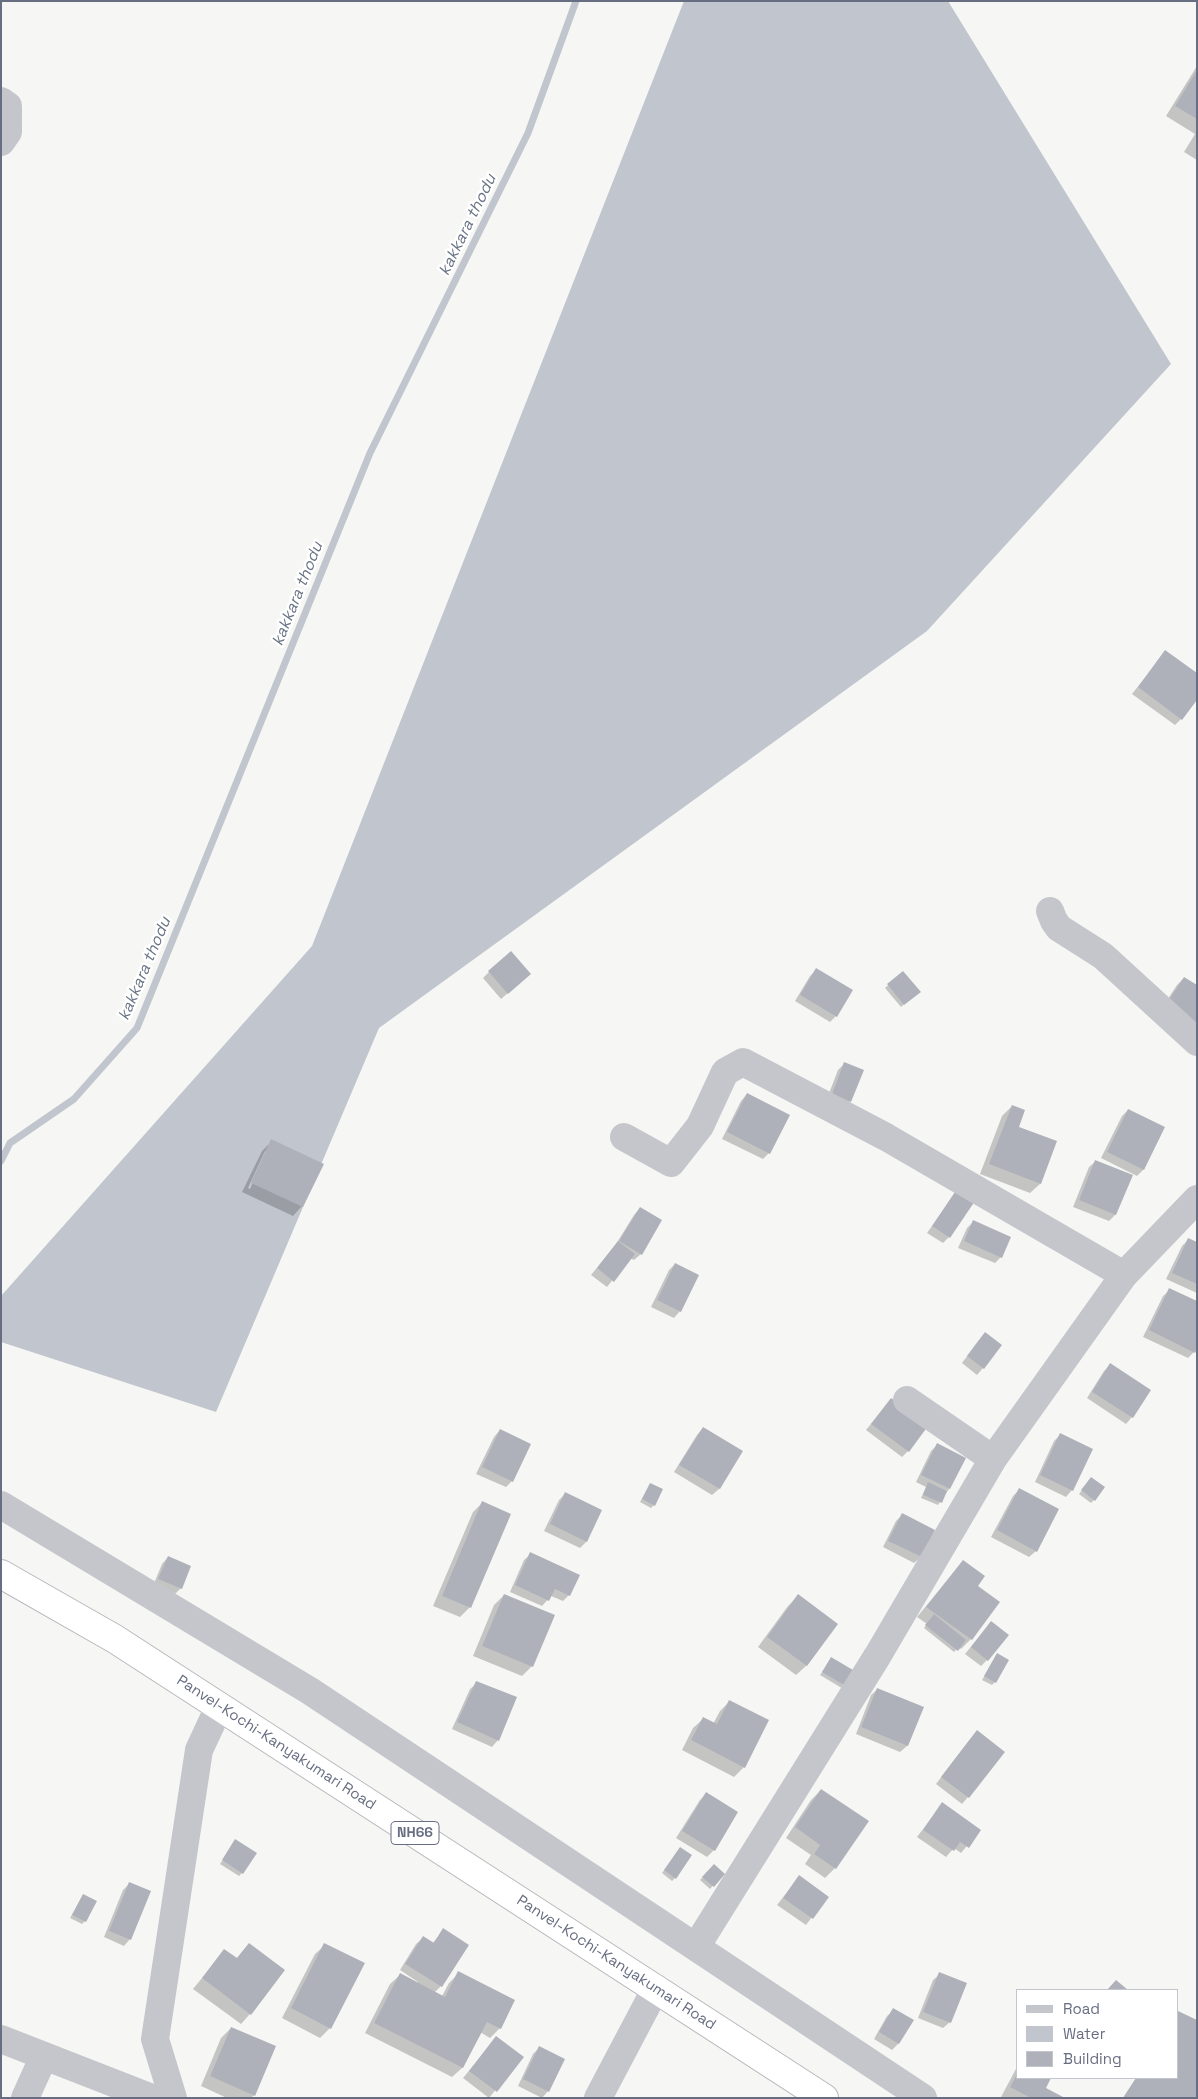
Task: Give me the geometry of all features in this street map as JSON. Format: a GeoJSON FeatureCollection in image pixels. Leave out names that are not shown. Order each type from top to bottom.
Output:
{"type":"FeatureCollection","features":[{"type":"Feature","properties":{"kind":"highway","name":"Panvel-Kochi-Kanyakumari Road"},"geometry":{"type":"LineString","coordinates":[[1,1574],[115,1639],[824,2098]]}},
{"type":"Feature","properties":{"kind":"street"},"geometry":{"type":"LineString","coordinates":[[1,101],[8,106],[8,132],[1,142]]}},
{"type":"Feature","properties":{"kind":"street"},"geometry":{"type":"LineString","coordinates":[[1050,911],[1059,928],[1103,956],[1197,1042]]}},
{"type":"Feature","properties":{"kind":"street"},"geometry":{"type":"LineString","coordinates":[[624,1137],[671,1163],[700,1126],[725,1072],[743,1062],[886,1137],[1124,1275]]}},
{"type":"Feature","properties":{"kind":"street"},"geometry":{"type":"LineString","coordinates":[[696,1947],[878,1656],[993,1459],[1124,1275],[1197,1199]]}},
{"type":"Feature","properties":{"kind":"street"},"geometry":{"type":"LineString","coordinates":[[907,1400],[993,1459]]}},
{"type":"Feature","properties":{"kind":"street"},"geometry":{"type":"LineString","coordinates":[[1,1505],[310,1691],[923,2098]]}},
{"type":"Feature","properties":{"kind":"street"},"geometry":{"type":"LineString","coordinates":[[173,2098],[155,2039],[199,1750],[219,1706]]}},
{"type":"Feature","properties":{"kind":"street"},"geometry":{"type":"LineString","coordinates":[[598,2098],[656,1988]]}},
{"type":"Feature","properties":{"kind":"street"},"geometry":{"type":"LineString","coordinates":[[1,2039],[152,2098]]}},
{"type":"Feature","properties":{"kind":"street"},"geometry":{"type":"LineString","coordinates":[[25,2098],[44,2056]]}},
{"type":"Feature","properties":{"kind":"water"},"geometry":{"type":"Polygon","coordinates":[[[684,1],[948,1],[1171,364],[927,631],[379,1028],[216,1412],[1,1342],[1,1296],[312,946],[684,1]]]}},
{"type":"Feature","properties":{"kind":"building"},"geometry":{"type":"Polygon","coordinates":[[[1197,70],[1197,119],[1175,106],[1197,70]]]}},
{"type":"Feature","properties":{"kind":"building"},"geometry":{"type":"Polygon","coordinates":[[[1165,650],[1197,673],[1197,700],[1182,720],[1138,687],[1165,650]]]}},
{"type":"Feature","properties":{"kind":"building"},"geometry":{"type":"Polygon","coordinates":[[[511,951],[531,974],[508,994],[488,971],[511,951]]]}},
{"type":"Feature","properties":{"kind":"building"},"geometry":{"type":"Polygon","coordinates":[[[816,968],[853,990],[837,1017],[800,995],[816,968]]]}},
{"type":"Feature","properties":{"kind":"building"},"geometry":{"type":"Polygon","coordinates":[[[903,971],[921,992],[904,1005],[887,984],[903,971]]]}},
{"type":"Feature","properties":{"kind":"building"},"geometry":{"type":"Polygon","coordinates":[[[1184,977],[1197,985],[1197,1037],[1160,1013],[1184,977]]]}},
{"type":"Feature","properties":{"kind":"building"},"geometry":{"type":"Polygon","coordinates":[[[844,1062],[864,1070],[851,1102],[832,1094],[844,1062]]]}},
{"type":"Feature","properties":{"kind":"building"},"geometry":{"type":"Polygon","coordinates":[[[747,1093],[790,1115],[770,1154],[727,1132],[747,1093]]]}},
{"type":"Feature","properties":{"kind":"building"},"geometry":{"type":"Polygon","coordinates":[[[1012,1105],[1025,1110],[1019,1127],[1057,1141],[1041,1184],[989,1164],[1012,1105]]]}},
{"type":"Feature","properties":{"kind":"building"},"geometry":{"type":"Polygon","coordinates":[[[1128,1109],[1165,1127],[1144,1170],[1107,1152],[1128,1109]]]}},
{"type":"Feature","properties":{"kind":"building"},"geometry":{"type":"Polygon","coordinates":[[[271,1139],[324,1164],[303,1207],[251,1183],[271,1139]]]}},
{"type":"Feature","properties":{"kind":"building"},"geometry":{"type":"Polygon","coordinates":[[[1095,1160],[1133,1175],[1116,1215],[1079,1200],[1095,1160]]]}},
{"type":"Feature","properties":{"kind":"building"},"geometry":{"type":"Polygon","coordinates":[[[959,1186],[977,1198],[950,1238],[932,1226],[959,1186]]]}},
{"type":"Feature","properties":{"kind":"building"},"geometry":{"type":"Polygon","coordinates":[[[640,1207],[662,1220],[642,1255],[619,1241],[640,1207]]]}},
{"type":"Feature","properties":{"kind":"building"},"geometry":{"type":"Polygon","coordinates":[[[973,1220],[1011,1237],[1002,1258],[964,1241],[973,1220]]]}},
{"type":"Feature","properties":{"kind":"building"},"geometry":{"type":"Polygon","coordinates":[[[1188,1238],[1197,1242],[1197,1284],[1172,1273],[1188,1238]]]}},
{"type":"Feature","properties":{"kind":"building"},"geometry":{"type":"Polygon","coordinates":[[[618,1241],[635,1254],[614,1282],[597,1268],[618,1241]]]}},
{"type":"Feature","properties":{"kind":"building"},"geometry":{"type":"Polygon","coordinates":[[[675,1263],[699,1275],[681,1312],[657,1300],[675,1263]]]}},
{"type":"Feature","properties":{"kind":"building"},"geometry":{"type":"Polygon","coordinates":[[[1169,1288],[1197,1301],[1197,1349],[1195,1353],[1149,1330],[1169,1288]]]}},
{"type":"Feature","properties":{"kind":"building"},"geometry":{"type":"Polygon","coordinates":[[[985,1332],[1002,1345],[984,1369],[967,1356],[985,1332]]]}},
{"type":"Feature","properties":{"kind":"building"},"geometry":{"type":"Polygon","coordinates":[[[1110,1363],[1151,1390],[1133,1418],[1092,1392],[1110,1363]]]}},
{"type":"Feature","properties":{"kind":"building"},"geometry":{"type":"Polygon","coordinates":[[[891,1398],[928,1426],[909,1452],[871,1424],[891,1398]]]}},
{"type":"Feature","properties":{"kind":"building"},"geometry":{"type":"Polygon","coordinates":[[[703,1427],[743,1451],[720,1489],[679,1465],[703,1427]]]}},
{"type":"Feature","properties":{"kind":"building"},"geometry":{"type":"Polygon","coordinates":[[[500,1429],[531,1444],[513,1482],[482,1467],[500,1429]]]}},
{"type":"Feature","properties":{"kind":"building"},"geometry":{"type":"Polygon","coordinates":[[[1060,1433],[1093,1449],[1073,1491],[1040,1475],[1060,1433]]]}},
{"type":"Feature","properties":{"kind":"building"},"geometry":{"type":"Polygon","coordinates":[[[937,1443],[966,1458],[950,1489],[921,1475],[937,1443]]]}},
{"type":"Feature","properties":{"kind":"building"},"geometry":{"type":"Polygon","coordinates":[[[1091,1477],[1105,1487],[1095,1501],[1081,1490],[1091,1477]]]}},
{"type":"Feature","properties":{"kind":"building"},"geometry":{"type":"Polygon","coordinates":[[[928,1482],[947,1491],[942,1503],[923,1495],[928,1482]]]}},
{"type":"Feature","properties":{"kind":"building"},"geometry":{"type":"Polygon","coordinates":[[[650,1483],[663,1489],[655,1506],[642,1499],[650,1483]]]}},
{"type":"Feature","properties":{"kind":"building"},"geometry":{"type":"Polygon","coordinates":[[[1019,1488],[1059,1509],[1037,1552],[997,1530],[1019,1488]]]}},
{"type":"Feature","properties":{"kind":"building"},"geometry":{"type":"Polygon","coordinates":[[[565,1492],[602,1510],[587,1542],[550,1524],[565,1492]]]}},
{"type":"Feature","properties":{"kind":"building"},"geometry":{"type":"Polygon","coordinates":[[[482,1501],[511,1514],[471,1608],[442,1596],[482,1501]]]}},
{"type":"Feature","properties":{"kind":"building"},"geometry":{"type":"Polygon","coordinates":[[[902,1513],[935,1530],[922,1557],[888,1541],[902,1513]]]}},
{"type":"Feature","properties":{"kind":"building"},"geometry":{"type":"Polygon","coordinates":[[[530,1552],[580,1575],[570,1596],[555,1589],[549,1601],[515,1585],[530,1552]]]}},
{"type":"Feature","properties":{"kind":"building"},"geometry":{"type":"Polygon","coordinates":[[[168,1556],[191,1566],[182,1589],[158,1579],[168,1556]]]}},
{"type":"Feature","properties":{"kind":"building"},"geometry":{"type":"Polygon","coordinates":[[[963,1560],[985,1576],[978,1586],[1000,1602],[972,1640],[926,1607],[963,1560]]]}},
{"type":"Feature","properties":{"kind":"building"},"geometry":{"type":"Polygon","coordinates":[[[504,1594],[555,1615],[533,1667],[482,1646],[504,1594]]]}},
{"type":"Feature","properties":{"kind":"building"},"geometry":{"type":"Polygon","coordinates":[[[798,1594],[838,1624],[807,1666],[767,1637],[798,1594]]]}},
{"type":"Feature","properties":{"kind":"building"},"geometry":{"type":"Polygon","coordinates":[[[934,1614],[966,1640],[958,1651],[925,1625],[934,1614]]]}},
{"type":"Feature","properties":{"kind":"building"},"geometry":{"type":"Polygon","coordinates":[[[991,1621],[1009,1635],[988,1661],[971,1647],[991,1621]]]}},
{"type":"Feature","properties":{"kind":"building"},"geometry":{"type":"Polygon","coordinates":[[[997,1653],[1009,1660],[996,1683],[984,1676],[997,1653]]]}},
{"type":"Feature","properties":{"kind":"building"},"geometry":{"type":"Polygon","coordinates":[[[831,1657],[858,1673],[849,1688],[822,1672],[831,1657]]]}},
{"type":"Feature","properties":{"kind":"building"},"geometry":{"type":"Polygon","coordinates":[[[476,1681],[517,1697],[499,1741],[457,1722],[476,1681]]]}},
{"type":"Feature","properties":{"kind":"building"},"geometry":{"type":"Polygon","coordinates":[[[877,1688],[924,1707],[908,1746],[861,1727],[877,1688]]]}},
{"type":"Feature","properties":{"kind":"building"},"geometry":{"type":"Polygon","coordinates":[[[729,1700],[769,1720],[745,1768],[691,1740],[703,1717],[717,1724],[729,1700]]]}},
{"type":"Feature","properties":{"kind":"building"},"geometry":{"type":"Polygon","coordinates":[[[977,1730],[1005,1752],[969,1798],[941,1777],[977,1730]]]}},
{"type":"Feature","properties":{"kind":"building"},"geometry":{"type":"Polygon","coordinates":[[[821,1789],[869,1821],[836,1869],[814,1854],[820,1845],[795,1827],[821,1789]]]}},
{"type":"Feature","properties":{"kind":"building"},"geometry":{"type":"Polygon","coordinates":[[[706,1792],[738,1812],[715,1851],[682,1831],[706,1792]]]}},
{"type":"Feature","properties":{"kind":"building"},"geometry":{"type":"Polygon","coordinates":[[[942,1802],[981,1830],[969,1848],[960,1842],[954,1851],[923,1830],[942,1802]]]}},
{"type":"Feature","properties":{"kind":"building"},"geometry":{"type":"Polygon","coordinates":[[[235,1839],[257,1853],[243,1874],[222,1860],[235,1839]]]}},
{"type":"Feature","properties":{"kind":"building"},"geometry":{"type":"Polygon","coordinates":[[[680,1847],[692,1855],[676,1879],[664,1870],[680,1847]]]}},
{"type":"Feature","properties":{"kind":"building"},"geometry":{"type":"Polygon","coordinates":[[[714,1864],[725,1874],[714,1887],[702,1877],[714,1864]]]}},
{"type":"Feature","properties":{"kind":"building"},"geometry":{"type":"Polygon","coordinates":[[[799,1875],[829,1897],[813,1919],[783,1898],[799,1875]]]}},
{"type":"Feature","properties":{"kind":"building"},"geometry":{"type":"Polygon","coordinates":[[[129,1882],[151,1891],[131,1940],[109,1931],[129,1882]]]}},
{"type":"Feature","properties":{"kind":"building"},"geometry":{"type":"Polygon","coordinates":[[[83,1894],[97,1901],[86,1922],[72,1915],[83,1894]]]}},
{"type":"Feature","properties":{"kind":"building"},"geometry":{"type":"Polygon","coordinates":[[[443,1928],[469,1945],[442,1987],[405,1964],[423,1936],[434,1943],[443,1928]]]}},
{"type":"Feature","properties":{"kind":"building"},"geometry":{"type":"Polygon","coordinates":[[[249,1943],[285,1970],[251,2015],[202,1978],[224,1949],[237,1958],[249,1943]]]}},
{"type":"Feature","properties":{"kind":"building"},"geometry":{"type":"Polygon","coordinates":[[[324,1943],[365,1963],[331,2029],[291,2008],[324,1943]]]}},
{"type":"Feature","properties":{"kind":"building"},"geometry":{"type":"Polygon","coordinates":[[[458,1971],[515,2000],[501,2029],[487,2022],[463,2068],[374,2023],[400,1973],[445,1997],[458,1971]]]}},
{"type":"Feature","properties":{"kind":"building"},"geometry":{"type":"Polygon","coordinates":[[[939,1972],[967,1983],[951,2023],[923,2012],[939,1972]]]}},
{"type":"Feature","properties":{"kind":"building"},"geometry":{"type":"Polygon","coordinates":[[[1116,1980],[1127,1989],[1108,1989],[1116,1980]]]}},
{"type":"Feature","properties":{"kind":"building"},"geometry":{"type":"Polygon","coordinates":[[[893,2008],[914,2020],[899,2044],[879,2032],[893,2008]]]}},
{"type":"Feature","properties":{"kind":"building"},"geometry":{"type":"Polygon","coordinates":[[[1178,2011],[1197,2020],[1197,2098],[1123,2098],[1135,2079],[1178,2079],[1178,2011]]]}},
{"type":"Feature","properties":{"kind":"building"},"geometry":{"type":"Polygon","coordinates":[[[231,2027],[276,2046],[255,2096],[210,2076],[231,2027]]]}},
{"type":"Feature","properties":{"kind":"building"},"geometry":{"type":"Polygon","coordinates":[[[496,2036],[524,2057],[497,2092],[469,2071],[496,2036]]]}},
{"type":"Feature","properties":{"kind":"building"},"geometry":{"type":"Polygon","coordinates":[[[539,2046],[565,2059],[549,2092],[523,2079],[539,2046]]]}},
{"type":"Feature","properties":{"kind":"building"},"geometry":{"type":"Polygon","coordinates":[[[1016,2076],[1016,2079],[1050,2079],[1046,2088],[1065,2098],[1031,2098],[1010,2087],[1016,2076]]]}},
{"type":"Feature","properties":{"kind":"waterway","name":"kakkara thodu"},"geometry":{"type":"LineString","coordinates":[[1,1161],[10,1143],[74,1099],[137,1028],[370,453],[528,133],[576,1]]}}]}
